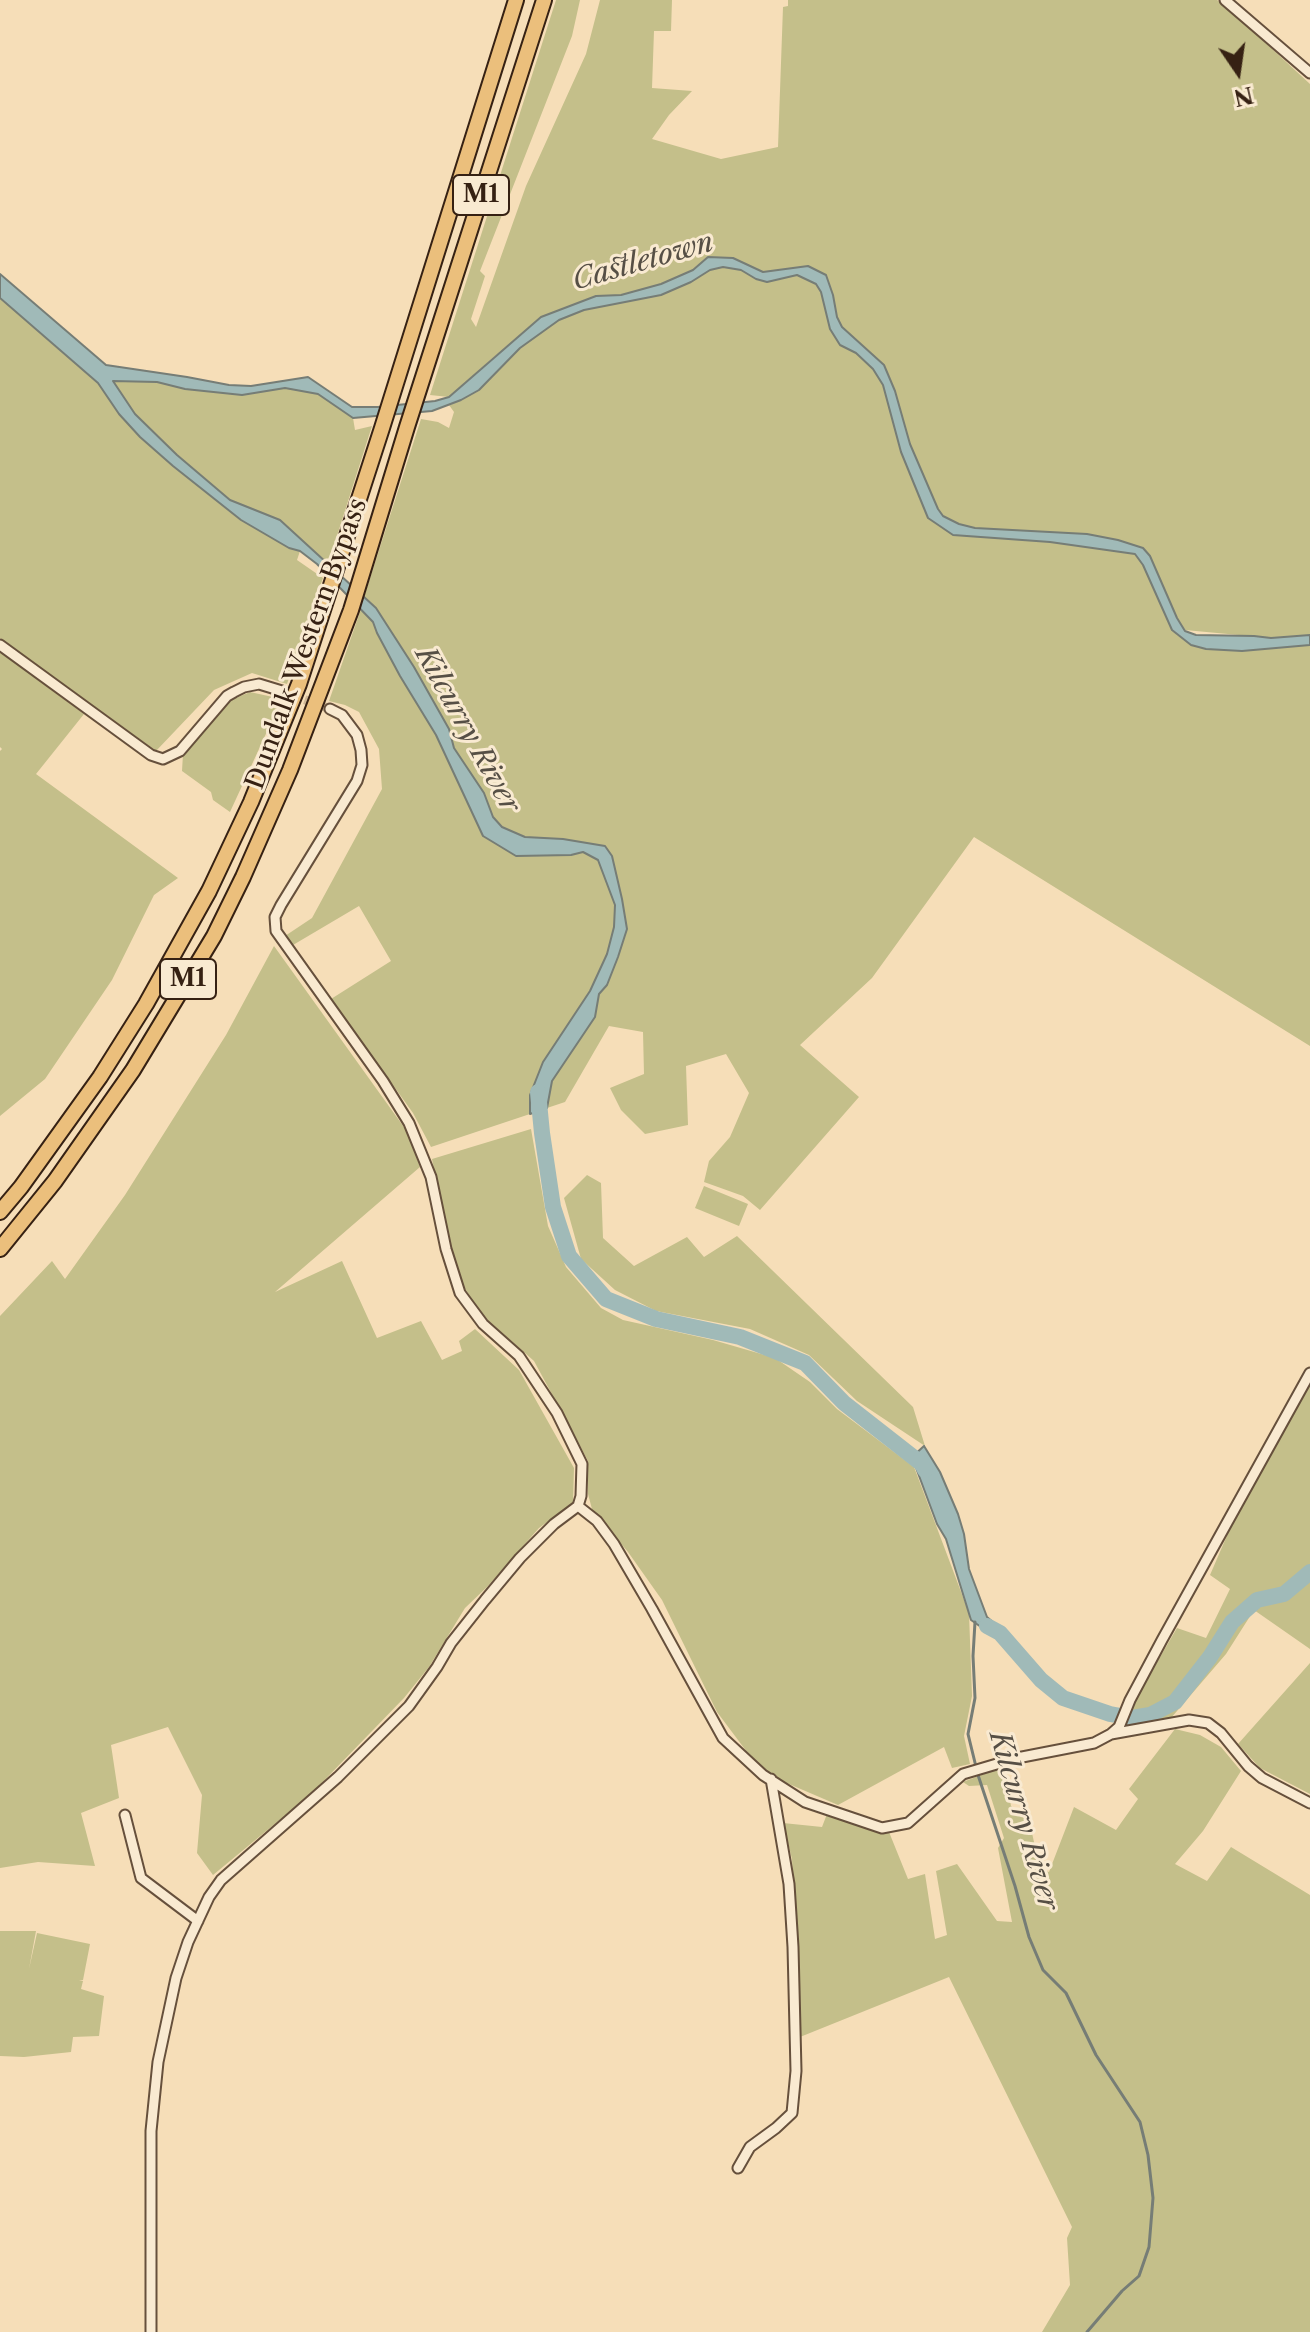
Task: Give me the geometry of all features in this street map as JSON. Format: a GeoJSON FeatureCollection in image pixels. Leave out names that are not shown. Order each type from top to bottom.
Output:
{"type":"FeatureCollection","features":[{"type":"Feature","properties":{"kind":"highway","name":"Dundalk Western Bypass"},"geometry":{"type":"LineString","coordinates":[[0,1212],[100,1077],[174,956],[209,891],[268,762],[299,684],[516,0]]}},
{"type":"Feature","properties":{"kind":"highway","name":"Dundalk Western Bypass"},"geometry":{"type":"LineString","coordinates":[[0,1249],[55,1181],[133,1070],[214,936],[290,770],[363,575],[407,427],[544,0]]}},
{"type":"Feature","properties":{"kind":"street"},"geometry":{"type":"LineString","coordinates":[[1225,0],[1310,73]]}},
{"type":"Feature","properties":{"kind":"street"},"geometry":{"type":"LineString","coordinates":[[0,645],[151,755],[163,759],[180,751],[227,696],[244,687],[259,684],[282,691]]}},
{"type":"Feature","properties":{"kind":"street"},"geometry":{"type":"LineString","coordinates":[[151,2332],[151,2131],[158,2062],[176,1978],[209,1897],[221,1880],[338,1777],[409,1706],[451,1643],[520,1558],[554,1524],[578,1506],[582,1464],[557,1413],[519,1356],[483,1324],[460,1293],[446,1249],[431,1177],[409,1123],[383,1081],[276,931],[275,917],[357,781],[362,765],[357,735],[342,715],[330,709]]}},
{"type":"Feature","properties":{"kind":"street"},"geometry":{"type":"LineString","coordinates":[[1115,1730],[1310,1373]]}},
{"type":"Feature","properties":{"kind":"street"},"geometry":{"type":"LineString","coordinates":[[578,1506],[597,1521],[614,1544],[723,1738],[771,1779],[805,1802],[882,1828],[908,1823],[963,1774],[991,1764],[1094,1743],[1115,1730],[1189,1720],[1208,1723],[1262,1778],[1310,1803]]}},
{"type":"Feature","properties":{"kind":"street"},"geometry":{"type":"LineString","coordinates":[[738,2168],[750,2147],[792,2113],[796,2071],[789,1884],[771,1779]]}},
{"type":"Feature","properties":{"kind":"street"},"geometry":{"type":"LineString","coordinates":[[125,1815],[141,1878],[198,1921]]}},
{"type":"Feature","properties":{"kind":"shaded area"},"geometry":{"type":"Polygon","coordinates":[[[556,0],[580,0],[572,36],[480,271],[485,276],[471,319],[476,327],[526,186],[586,54],[600,0],[672,0],[671,31],[654,31],[652,88],[692,91],[652,139],[721,159],[778,147],[783,7],[788,6],[788,0],[1217,0],[1229,9],[1310,84],[1310,635],[1271,638],[1185,630],[1150,556],[1143,548],[1087,534],[975,528],[943,516],[910,444],[884,365],[842,327],[833,295],[808,266],[763,272],[733,258],[708,257],[693,270],[661,284],[621,295],[596,296],[496,355],[449,397],[430,395],[556,0]]]}},
{"type":"Feature","properties":{"kind":"shaded area"},"geometry":{"type":"Polygon","coordinates":[[[723,267],[741,270],[767,282],[797,275],[816,284],[830,329],[840,345],[856,353],[873,369],[883,385],[901,452],[928,518],[953,535],[1050,542],[1136,554],[1172,630],[1191,645],[1310,645],[1310,1046],[974,837],[872,978],[800,1045],[859,1097],[760,1210],[743,1196],[704,1182],[709,1161],[730,1137],[749,1093],[726,1054],[686,1066],[688,1125],[645,1134],[621,1110],[610,1088],[644,1074],[643,1032],[609,1026],[565,1102],[547,1108],[552,1081],[595,1017],[599,994],[607,985],[626,929],[612,856],[563,839],[525,837],[502,827],[493,817],[484,793],[454,748],[449,729],[414,667],[376,608],[364,597],[421,419],[449,428],[454,412],[449,405],[479,390],[520,348],[559,320],[584,310],[661,295],[710,270],[723,267]]]}},
{"type":"Feature","properties":{"kind":"shaded area"},"geometry":{"type":"Polygon","coordinates":[[[0,298],[86,371],[140,437],[173,466],[241,520],[289,548],[300,551],[297,560],[323,578],[287,684],[252,673],[214,690],[156,751],[0,638],[0,298]]]}},
{"type":"Feature","properties":{"kind":"shaded area"},"geometry":{"type":"Polygon","coordinates":[[[112,381],[157,382],[185,389],[242,395],[284,388],[318,394],[353,418],[355,430],[372,426],[328,564],[280,520],[230,500],[135,414],[112,381]]]}},
{"type":"Feature","properties":{"kind":"shaded area"},"geometry":{"type":"Polygon","coordinates":[[[361,609],[373,622],[400,676],[436,735],[483,836],[516,856],[583,852],[598,860],[615,905],[614,927],[607,954],[590,991],[543,1062],[530,1094],[530,1114],[431,1147],[413,1113],[331,999],[391,961],[359,906],[293,945],[285,936],[312,918],[382,789],[379,749],[359,712],[329,701],[361,609]]]}},
{"type":"Feature","properties":{"kind":"shaded area"},"geometry":{"type":"Polygon","coordinates":[[[0,652],[84,714],[36,774],[178,878],[154,895],[112,980],[45,1079],[0,1116],[2,749],[0,652]]]}},
{"type":"Feature","properties":{"kind":"shaded area"},"geometry":{"type":"Polygon","coordinates":[[[250,692],[282,699],[230,812],[213,800],[211,792],[182,771],[183,754],[231,700],[250,692]]]}},
{"type":"Feature","properties":{"kind":"shaded area"},"geometry":{"type":"Polygon","coordinates":[[[274,946],[406,1130],[420,1167],[275,1292],[342,1261],[377,1338],[421,1321],[442,1360],[462,1351],[459,1341],[475,1329],[519,1370],[574,1468],[573,1503],[539,1528],[465,1608],[429,1667],[404,1698],[311,1794],[213,1875],[197,1853],[202,1795],[168,1727],[111,1745],[119,1798],[81,1813],[95,1866],[38,1862],[0,1868],[0,1316],[52,1261],[65,1279],[125,1195],[226,1035],[274,946]]]}},
{"type":"Feature","properties":{"kind":"shaded area"},"geometry":{"type":"Polygon","coordinates":[[[531,1129],[548,1226],[566,1267],[601,1308],[623,1320],[713,1340],[775,1358],[810,1382],[837,1409],[914,1467],[969,1613],[972,1696],[964,1736],[970,1764],[952,1768],[944,1747],[838,1805],[775,1778],[747,1752],[717,1712],[662,1600],[592,1509],[588,1494],[588,1461],[534,1361],[480,1313],[461,1282],[432,1159],[531,1129]]]}},
{"type":"Feature","properties":{"kind":"shaded area"},"geometry":{"type":"Polygon","coordinates":[[[587,1175],[601,1183],[603,1238],[634,1266],[687,1237],[704,1257],[737,1236],[913,1407],[925,1446],[857,1401],[809,1355],[750,1329],[656,1311],[615,1290],[581,1259],[564,1198],[587,1175]]]}},
{"type":"Feature","properties":{"kind":"shaded area"},"geometry":{"type":"Polygon","coordinates":[[[704,1186],[748,1204],[739,1226],[695,1208],[704,1186]]]}},
{"type":"Feature","properties":{"kind":"shaded area"},"geometry":{"type":"Polygon","coordinates":[[[1310,1382],[1310,1649],[1254,1610],[1226,1654],[1171,1718],[1124,1727],[1132,1705],[1177,1628],[1206,1638],[1230,1589],[1210,1575],[1248,1487],[1310,1382]]]}},
{"type":"Feature","properties":{"kind":"shaded area"},"geometry":{"type":"Polygon","coordinates":[[[1310,1663],[1310,1794],[1260,1768],[1238,1744],[1310,1663]]]}},
{"type":"Feature","properties":{"kind":"shaded area"},"geometry":{"type":"Polygon","coordinates":[[[1175,1729],[1200,1735],[1221,1747],[1241,1771],[1203,1831],[1175,1864],[1207,1881],[1231,1847],[1310,1895],[1310,2332],[1042,2332],[1070,2285],[1067,2238],[1072,2227],[949,1977],[800,2037],[792,1859],[783,1823],[822,1827],[827,1814],[878,1833],[889,1832],[908,1879],[925,1874],[935,1939],[947,1935],[936,1871],[957,1864],[997,1921],[1012,1922],[998,1848],[1004,1838],[987,1785],[969,1786],[963,1782],[1004,1766],[1011,1806],[1030,1824],[1040,1869],[1049,1872],[1074,1807],[1116,1830],[1138,1799],[1129,1789],[1175,1729]]]}},
{"type":"Feature","properties":{"kind":"shaded area"},"geometry":{"type":"Polygon","coordinates":[[[0,1931],[36,1931],[29,1969],[37,1933],[90,1944],[83,1980],[79,1980],[83,1981],[81,1989],[104,1996],[99,2036],[73,2037],[71,2052],[0,2056],[0,1931]]]}},
{"type":"Feature","properties":{"kind":"water"},"geometry":{"type":"Polygon","coordinates":[[[708,257],[733,258],[763,272],[808,266],[826,275],[842,327],[884,365],[910,444],[943,516],[975,528],[1087,534],[1143,548],[1150,556],[1185,631],[1196,635],[1271,638],[1310,635],[1310,645],[1242,651],[1191,645],[1172,630],[1135,554],[1050,542],[953,535],[928,518],[901,452],[883,385],[873,369],[856,353],[840,345],[830,329],[816,284],[797,275],[767,282],[741,270],[723,267],[710,270],[661,295],[584,310],[559,320],[520,348],[479,390],[432,411],[353,418],[318,394],[285,388],[242,395],[185,389],[157,382],[113,381],[135,414],[177,455],[230,500],[280,520],[376,608],[414,667],[449,729],[454,748],[484,793],[493,817],[502,827],[525,837],[605,846],[612,856],[627,929],[607,985],[599,994],[595,1017],[552,1081],[547,1108],[530,1114],[530,1095],[543,1062],[590,991],[607,954],[614,927],[615,905],[598,860],[583,852],[516,856],[483,836],[436,735],[400,676],[373,622],[317,564],[300,551],[289,548],[241,520],[140,437],[119,414],[98,383],[0,298],[0,274],[106,365],[229,385],[251,386],[308,377],[352,407],[378,407],[449,397],[541,317],[596,296],[621,295],[661,284],[693,270],[708,257]]]}},
{"type":"Feature","properties":{"kind":"water"},"geometry":{"type":"Polygon","coordinates":[[[924,1446],[940,1472],[958,1514],[969,1569],[987,1617],[1008,1635],[1001,1641],[971,1620],[946,1539],[937,1524],[912,1457],[924,1446]]]}},
{"type":"Feature","properties":{"kind":"waterway","name":"Kilcurry River"},"geometry":{"type":"LineString","coordinates":[[538,1092],[553,1207],[569,1256],[606,1299],[656,1319],[740,1337],[805,1363],[844,1403],[922,1464],[925,1470]]}},
{"type":"Feature","properties":{"kind":"waterway"},"geometry":{"type":"LineString","coordinates":[[987,1626],[1000,1633],[1041,1680],[1063,1698],[1110,1714],[1132,1718],[1150,1715],[1175,1702],[1232,1622],[1257,1600],[1284,1594],[1310,1572]]}},
{"type":"Feature","properties":{"kind":"waterway","name":"Kilcurry River"},"geometry":{"type":"LineString","coordinates":[[975,1622],[975,1698],[968,1734],[1029,1937],[1043,1970],[1066,1993],[1096,2055],[1140,2122],[1148,2155],[1153,2198],[1149,2247],[1139,2276],[1087,2332]]}},
{"type":"Feature","properties":{"kind":"tunnel"},"geometry":{"type":"LineString","coordinates":[[292,695],[330,709]]}},
{"type":"Feature","properties":{"kind":"water label","name":"Castletown"},"geometry":{"type":"Point","coordinates":[643,262]}}]}
